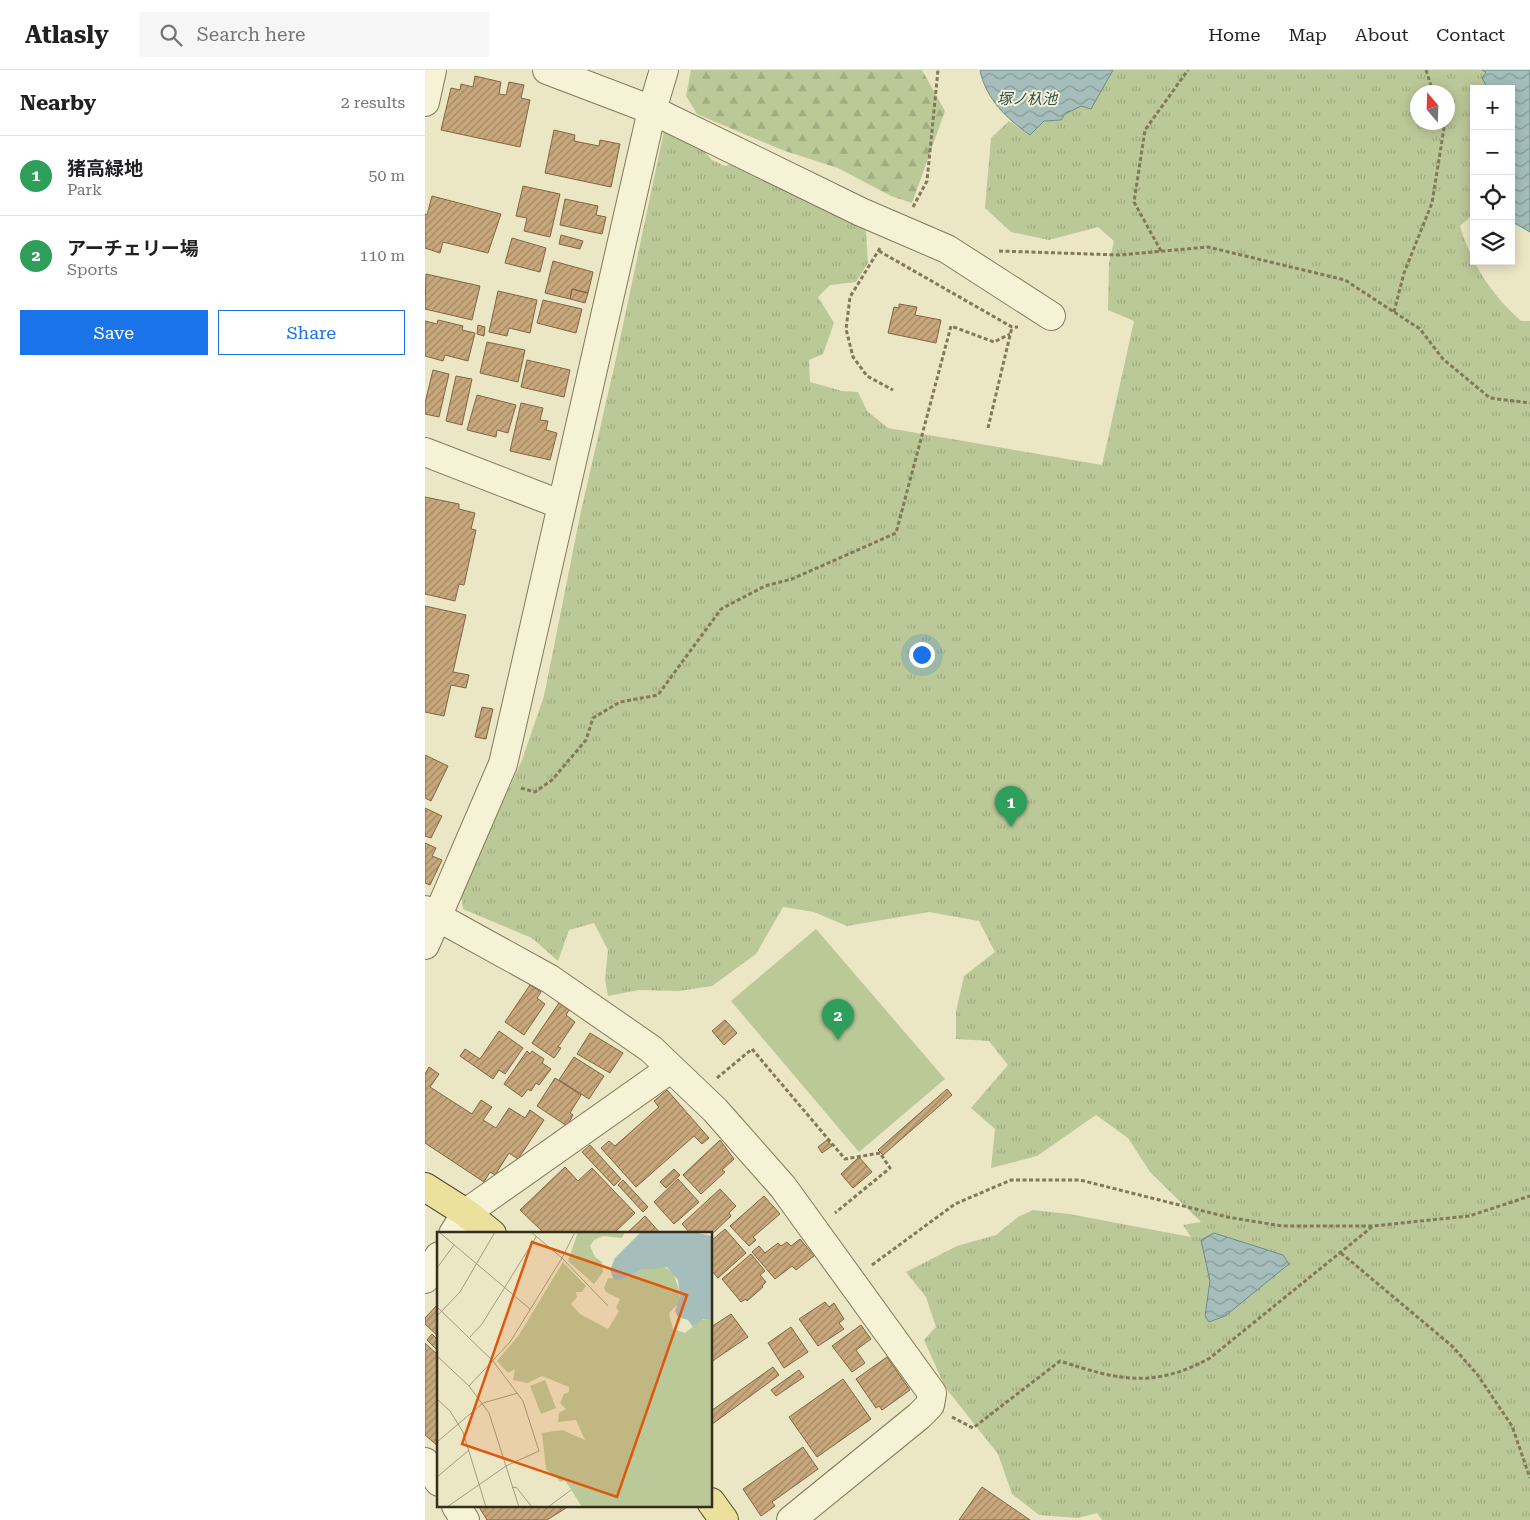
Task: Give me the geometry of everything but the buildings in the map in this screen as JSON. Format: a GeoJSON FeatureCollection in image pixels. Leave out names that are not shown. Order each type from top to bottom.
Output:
{"type":"FeatureCollection","features":[{"type":"Feature","properties":{"kind":"main road"},"geometry":{"type":"LineString","coordinates":[[425,1187],[459,1223],[485,1232]]}},
{"type":"Feature","properties":{"kind":"main road"},"geometry":{"type":"LineString","coordinates":[[713,1505],[724,1520]]}},
{"type":"Feature","properties":{"kind":"street"},"geometry":{"type":"LineString","coordinates":[[425,102],[432,70]]}},
{"type":"Feature","properties":{"kind":"street"},"geometry":{"type":"LineString","coordinates":[[547,70],[653,110],[902,218],[1051,316]]}},
{"type":"Feature","properties":{"kind":"street"},"geometry":{"type":"LineString","coordinates":[[425,945],[431,913],[497,782],[503,764],[653,110],[664,70]]}},
{"type":"Feature","properties":{"kind":"street"},"geometry":{"type":"LineString","coordinates":[[425,452],[562,504]]}},
{"type":"Feature","properties":{"kind":"street"},"geometry":{"type":"LineString","coordinates":[[431,913],[550,979],[651,1049],[715,1110],[783,1188],[815,1230],[849,1282],[932,1394],[930,1405],[919,1416],[791,1520]]}},
{"type":"Feature","properties":{"kind":"street"},"geometry":{"type":"LineString","coordinates":[[459,1223],[670,1069]]}},
{"type":"Feature","properties":{"kind":"street"},"geometry":{"type":"LineString","coordinates":[[425,1279],[437,1259]]}},
{"type":"Feature","properties":{"kind":"street"},"geometry":{"type":"LineString","coordinates":[[425,1462],[437,1479]]}},
{"type":"Feature","properties":{"kind":"street"},"geometry":{"type":"LineString","coordinates":[[457,1508],[465,1520]]}},
{"type":"Feature","properties":{"kind":"path"},"geometry":{"type":"LineString","coordinates":[[893,390],[867,376],[853,356],[846,329],[850,297],[879,250],[927,181],[938,70]]}},
{"type":"Feature","properties":{"kind":"path"},"geometry":{"type":"LineString","coordinates":[[1161,252],[1134,202],[1143,139],[1145,130],[1188,70]]}},
{"type":"Feature","properties":{"kind":"path"},"geometry":{"type":"LineString","coordinates":[[1426,70],[1431,85]]}},
{"type":"Feature","properties":{"kind":"path"},"geometry":{"type":"LineString","coordinates":[[1394,312],[1404,273],[1432,203],[1444,130]]}},
{"type":"Feature","properties":{"kind":"path"},"geometry":{"type":"LineString","coordinates":[[995,250],[1120,255],[1208,247],[1345,280],[1420,329],[1443,359],[1490,398],[1530,403]]}},
{"type":"Feature","properties":{"kind":"path"},"geometry":{"type":"LineString","coordinates":[[879,250],[1012,326],[1027,329]]}},
{"type":"Feature","properties":{"kind":"path"},"geometry":{"type":"LineString","coordinates":[[497,782],[535,792],[552,780],[586,740],[593,718],[620,702],[658,695],[721,609],[765,586],[792,579],[896,533],[951,326],[994,342],[1010,334]]}},
{"type":"Feature","properties":{"kind":"path"},"geometry":{"type":"LineString","coordinates":[[988,428],[1012,326]]}},
{"type":"Feature","properties":{"kind":"path"},"geometry":{"type":"LineString","coordinates":[[697,1094],[751,1050],[845,1159],[880,1153],[890,1168],[815,1230]]}},
{"type":"Feature","properties":{"kind":"path"},"geometry":{"type":"LineString","coordinates":[[849,1282],[955,1204],[1011,1180],[1080,1180],[1227,1217],[1282,1226],[1373,1226],[1469,1216],[1530,1196]]}},
{"type":"Feature","properties":{"kind":"path"},"geometry":{"type":"LineString","coordinates":[[930,1405],[973,1428],[1060,1361],[1107,1377],[1137,1379],[1167,1376],[1195,1367],[1209,1358],[1373,1226]]}},
{"type":"Feature","properties":{"kind":"path"},"geometry":{"type":"LineString","coordinates":[[1341,1253],[1452,1346],[1477,1374],[1512,1426],[1530,1478]]}},
{"type":"Feature","properties":{"kind":"green space"},"geometry":{"type":"Polygon","coordinates":[[[691,70],[922,70],[945,111],[912,203],[891,196],[838,168],[782,150],[697,114],[686,96],[691,70]]]}},
{"type":"Feature","properties":{"kind":"green space"},"geometry":{"type":"Polygon","coordinates":[[[1113,70],[1482,70],[1486,72],[1482,78],[1486,85],[1470,85],[1470,217],[1460,226],[1470,253],[1470,265],[1476,265],[1492,289],[1510,311],[1521,321],[1530,321],[1530,1520],[1102,1520],[1097,1513],[1078,1518],[1039,1515],[1012,1494],[998,1454],[945,1387],[924,1340],[936,1327],[926,1297],[906,1272],[957,1246],[996,1235],[1018,1217],[1033,1210],[1069,1214],[1191,1237],[1183,1225],[1201,1222],[1150,1172],[1128,1138],[1096,1115],[1037,1156],[991,1168],[995,1129],[971,1108],[1008,1065],[989,1041],[956,1039],[956,1012],[964,976],[995,952],[979,921],[929,912],[847,926],[814,912],[783,907],[756,954],[712,986],[679,991],[639,990],[608,996],[605,979],[608,950],[594,923],[569,930],[558,961],[532,938],[463,909],[461,894],[522,760],[544,696],[581,511],[615,363],[664,131],[700,147],[712,160],[725,166],[737,162],[853,196],[866,232],[868,263],[856,282],[830,285],[818,297],[834,323],[823,354],[809,360],[810,382],[842,391],[858,392],[867,411],[888,428],[1102,465],[1134,321],[1108,310],[1109,263],[1114,241],[1098,227],[1049,240],[1011,232],[985,208],[991,138],[1009,121],[1030,135],[1044,121],[1061,120],[1065,114],[1081,106],[1102,87],[1113,70]]]}},
{"type":"Feature","properties":{"kind":"green space"},"geometry":{"type":"Polygon","coordinates":[[[816,929],[945,1079],[859,1152],[731,1001],[816,929]]]}},
{"type":"Feature","properties":{"kind":"water","name":"塚ノ杁池"},"geometry":{"type":"Polygon","coordinates":[[[1113,70],[1091,109],[1081,106],[1065,114],[1061,120],[1044,121],[1030,135],[1005,115],[993,100],[983,81],[980,71],[1113,70]]]}},
{"type":"Feature","properties":{"kind":"water"},"geometry":{"type":"Polygon","coordinates":[[[1482,70],[1530,70],[1530,232],[1515,223],[1515,85],[1486,85],[1482,78],[1486,72],[1482,70]]]}},
{"type":"Feature","properties":{"kind":"water"},"geometry":{"type":"Polygon","coordinates":[[[1214,1233],[1283,1255],[1289,1264],[1225,1316],[1209,1322],[1205,1316],[1210,1281],[1201,1240],[1214,1233]]]}},
{"type":"Feature","properties":{"kind":"place","name":"猪高緑地"},"geometry":{"type":"Point","coordinates":[1011,827]}},
{"type":"Feature","properties":{"kind":"place","name":"アーチェリー場"},"geometry":{"type":"Point","coordinates":[838,1040]}}]}
